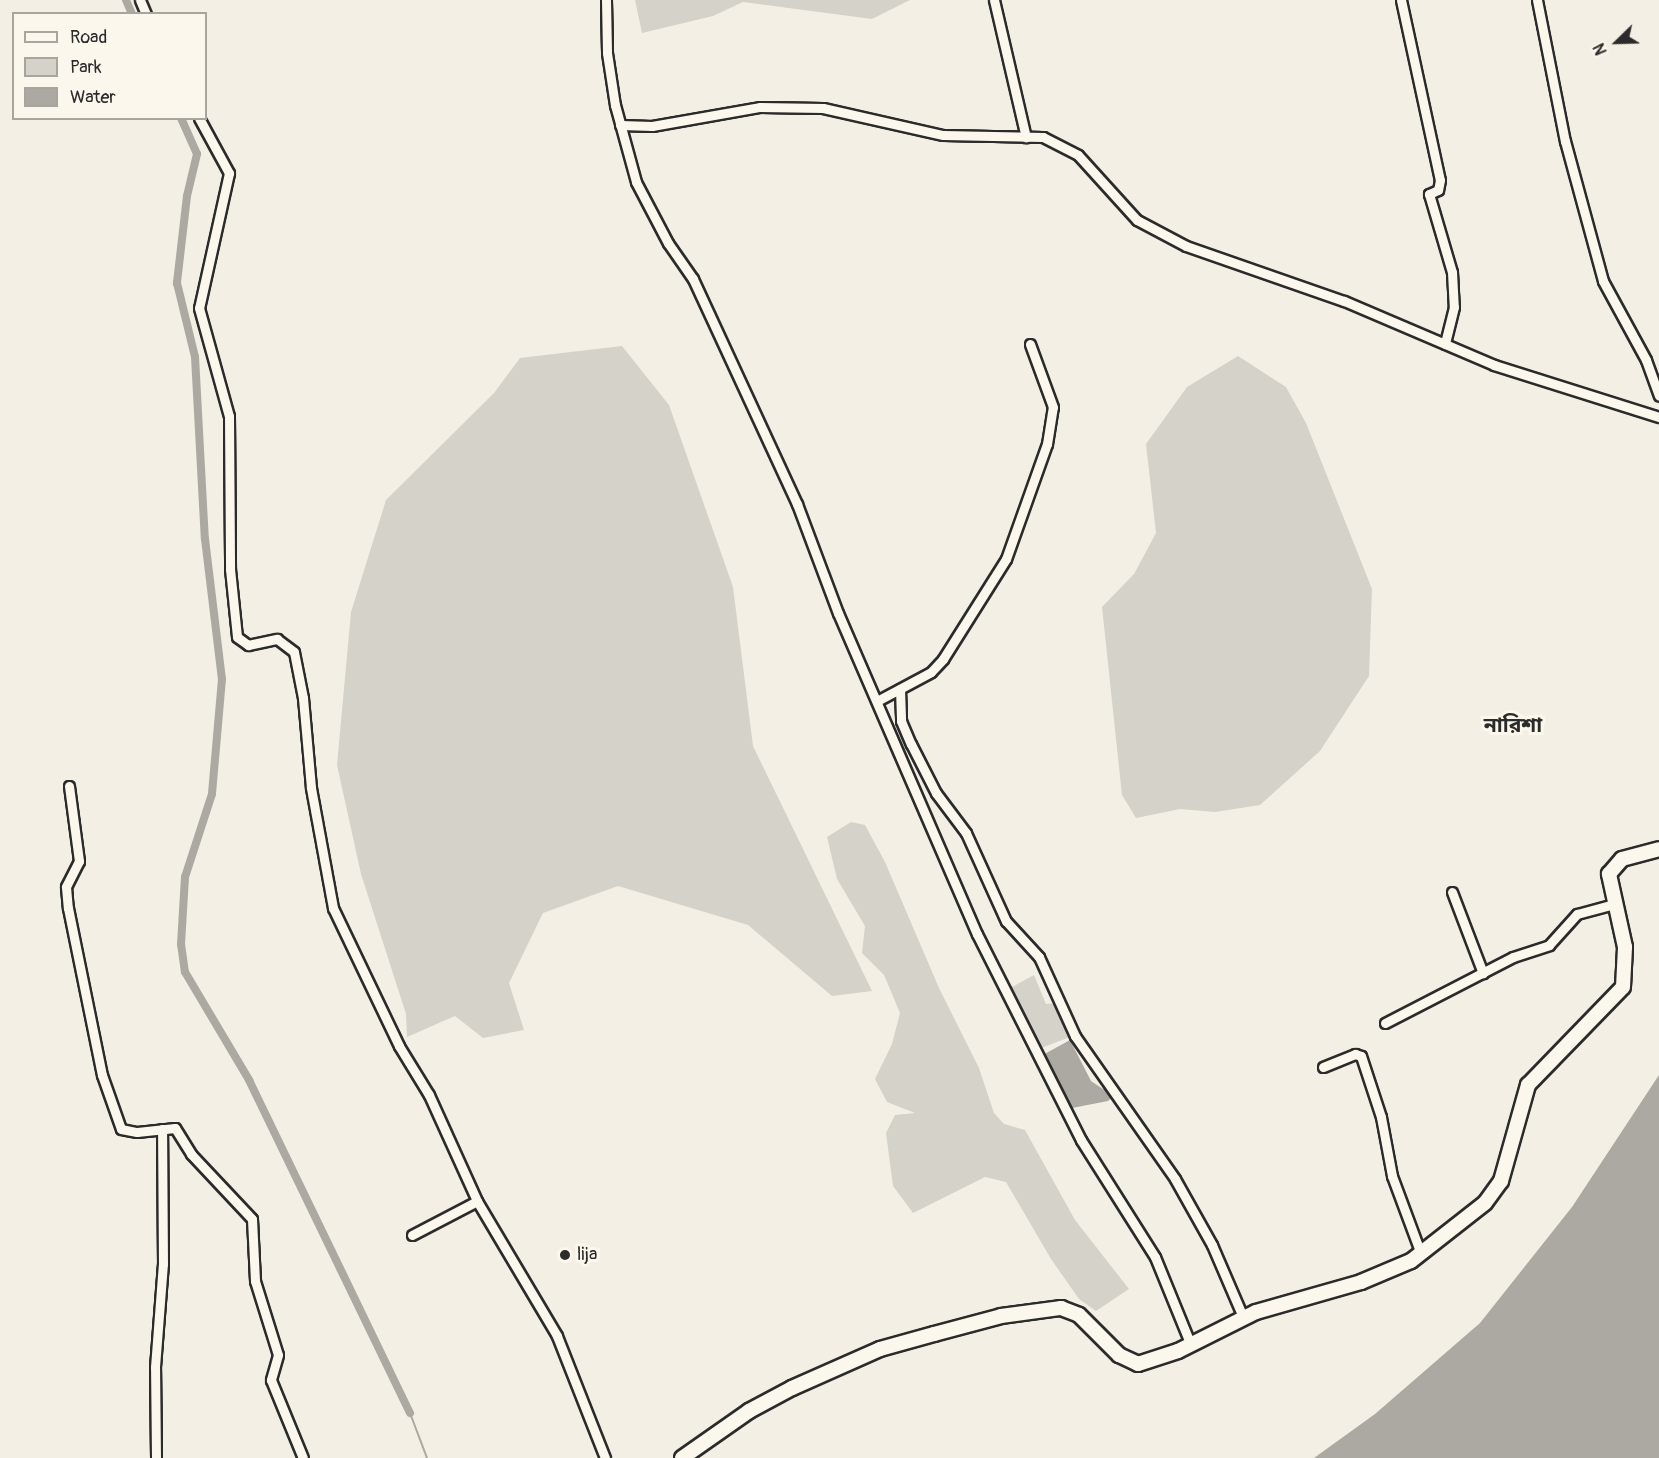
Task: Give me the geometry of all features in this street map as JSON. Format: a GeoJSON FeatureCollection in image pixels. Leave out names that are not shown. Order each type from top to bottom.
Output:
{"type":"FeatureCollection","features":[{"type":"Feature","properties":{"kind":"main road"},"geometry":{"type":"LineString","coordinates":[[682,1458],[749,1411],[860,1358],[1001,1316],[1061,1308],[1070,1310],[1119,1355],[1138,1364],[1191,1345],[1243,1317],[1361,1282],[1421,1254],[1485,1203],[1501,1181],[1528,1085],[1623,987],[1625,947],[1609,874],[1614,865],[1659,849]]}},
{"type":"Feature","properties":{"kind":"street"},"geometry":{"type":"LineString","coordinates":[[606,0],[607,53],[620,125],[636,182],[668,243],[693,279],[796,504],[977,934],[1081,1140],[1155,1257],[1191,1345]]}},
{"type":"Feature","properties":{"kind":"street"},"geometry":{"type":"LineString","coordinates":[[994,0],[1026,137]]}},
{"type":"Feature","properties":{"kind":"street"},"geometry":{"type":"LineString","coordinates":[[1401,0],[1440,180],[1438,190],[1429,194],[1452,272],[1454,307],[1445,344]]}},
{"type":"Feature","properties":{"kind":"street"},"geometry":{"type":"LineString","coordinates":[[1537,0],[1565,141],[1604,281],[1646,360],[1659,396]]}},
{"type":"Feature","properties":{"kind":"street"},"geometry":{"type":"LineString","coordinates":[[620,125],[652,126],[760,107],[823,108],[943,135],[1043,137],[1078,155],[1137,220],[1150,229],[1186,246],[1344,301],[1494,365],[1659,417]]}},
{"type":"Feature","properties":{"kind":"street"},"geometry":{"type":"LineString","coordinates":[[200,120],[229,173],[199,308],[229,416],[230,569],[235,631],[241,642],[248,645],[278,639],[294,652],[302,688],[311,788],[333,908],[399,1046],[437,1111],[477,1201],[557,1336],[604,1458]]}},
{"type":"Feature","properties":{"kind":"street"},"geometry":{"type":"LineString","coordinates":[[877,701],[931,672],[943,659],[1006,559],[1047,444],[1053,407],[1030,344]]}},
{"type":"Feature","properties":{"kind":"street"},"geometry":{"type":"LineString","coordinates":[[900,689],[901,721],[936,793],[966,833],[1006,921],[1039,957],[1075,1036],[1174,1179],[1212,1245],[1243,1317]]}},
{"type":"Feature","properties":{"kind":"street"},"geometry":{"type":"LineString","coordinates":[[69,786],[79,861],[66,887],[68,908],[82,984],[99,1044],[102,1075],[121,1129],[136,1132],[175,1128],[191,1154],[252,1219],[255,1281],[278,1355],[271,1380],[303,1458]]}},
{"type":"Feature","properties":{"kind":"street"},"geometry":{"type":"LineString","coordinates":[[1452,892],[1483,973]]}},
{"type":"Feature","properties":{"kind":"street"},"geometry":{"type":"LineString","coordinates":[[1385,1023],[1512,957],[1549,945],[1577,914],[1615,904]]}},
{"type":"Feature","properties":{"kind":"street"},"geometry":{"type":"LineString","coordinates":[[1323,1067],[1355,1054],[1361,1056],[1381,1117],[1392,1176],[1421,1254]]}},
{"type":"Feature","properties":{"kind":"street"},"geometry":{"type":"LineString","coordinates":[[156,1458],[155,1367],[163,1264],[162,1129]]}},
{"type":"Feature","properties":{"kind":"street"},"geometry":{"type":"LineString","coordinates":[[412,1235],[477,1201]]}},
{"type":"Feature","properties":{"kind":"green space"},"geometry":{"type":"Polygon","coordinates":[[[635,0],[910,0],[872,19],[743,2],[713,16],[642,33],[635,0]]]}},
{"type":"Feature","properties":{"kind":"green space"},"geometry":{"type":"Polygon","coordinates":[[[622,346],[669,405],[733,587],[753,746],[872,991],[832,996],[748,925],[618,886],[543,913],[509,983],[524,1030],[483,1038],[455,1016],[407,1037],[406,1014],[361,874],[337,765],[351,612],[386,500],[494,393],[520,358],[622,346]]]}},
{"type":"Feature","properties":{"kind":"green space"},"geometry":{"type":"Polygon","coordinates":[[[1238,356],[1286,387],[1306,423],[1372,589],[1369,676],[1320,751],[1260,805],[1215,812],[1180,809],[1136,818],[1122,795],[1102,607],[1134,574],[1156,533],[1146,444],[1187,387],[1238,356]]]}},
{"type":"Feature","properties":{"kind":"green space"},"geometry":{"type":"Polygon","coordinates":[[[851,822],[865,825],[885,862],[939,988],[979,1068],[994,1113],[1004,1124],[1025,1130],[1075,1220],[1129,1289],[1096,1311],[1079,1299],[1051,1259],[1006,1182],[985,1177],[913,1213],[893,1186],[886,1133],[895,1115],[915,1113],[887,1102],[875,1079],[892,1044],[900,1013],[884,975],[862,953],[865,926],[837,879],[827,837],[851,822]]]}},
{"type":"Feature","properties":{"kind":"green space"},"geometry":{"type":"Polygon","coordinates":[[[1034,975],[1046,1004],[1057,1003],[1070,1037],[1036,1050],[1010,988],[1034,975]]]}},
{"type":"Feature","properties":{"kind":"water"},"geometry":{"type":"Polygon","coordinates":[[[1070,1040],[1091,1081],[1106,1091],[1111,1098],[1108,1101],[1067,1109],[1041,1056],[1070,1040]]]}},
{"type":"Feature","properties":{"kind":"water"},"geometry":{"type":"Polygon","coordinates":[[[1659,1075],[1659,1458],[1314,1458],[1375,1414],[1480,1323],[1572,1207],[1659,1075]]]}},
{"type":"Feature","properties":{"kind":"waterway"},"geometry":{"type":"LineString","coordinates":[[126,0],[131,12]]}},
{"type":"Feature","properties":{"kind":"waterway"},"geometry":{"type":"LineString","coordinates":[[182,120],[197,154],[187,196],[177,283],[195,357],[205,539],[222,679],[212,794],[185,877],[181,944],[185,972],[249,1080],[410,1413]]}},
{"type":"Feature","properties":{"kind":"waterway"},"geometry":{"type":"LineString","coordinates":[[410,1413],[427,1458]]}},
{"type":"Feature","properties":{"kind":"place","name":"lija"},"geometry":{"type":"Point","coordinates":[565,1255]}},
{"type":"Feature","properties":{"kind":"district","name":"নারিশা"},"geometry":{"type":"Point","coordinates":[1513,726]}}]}
